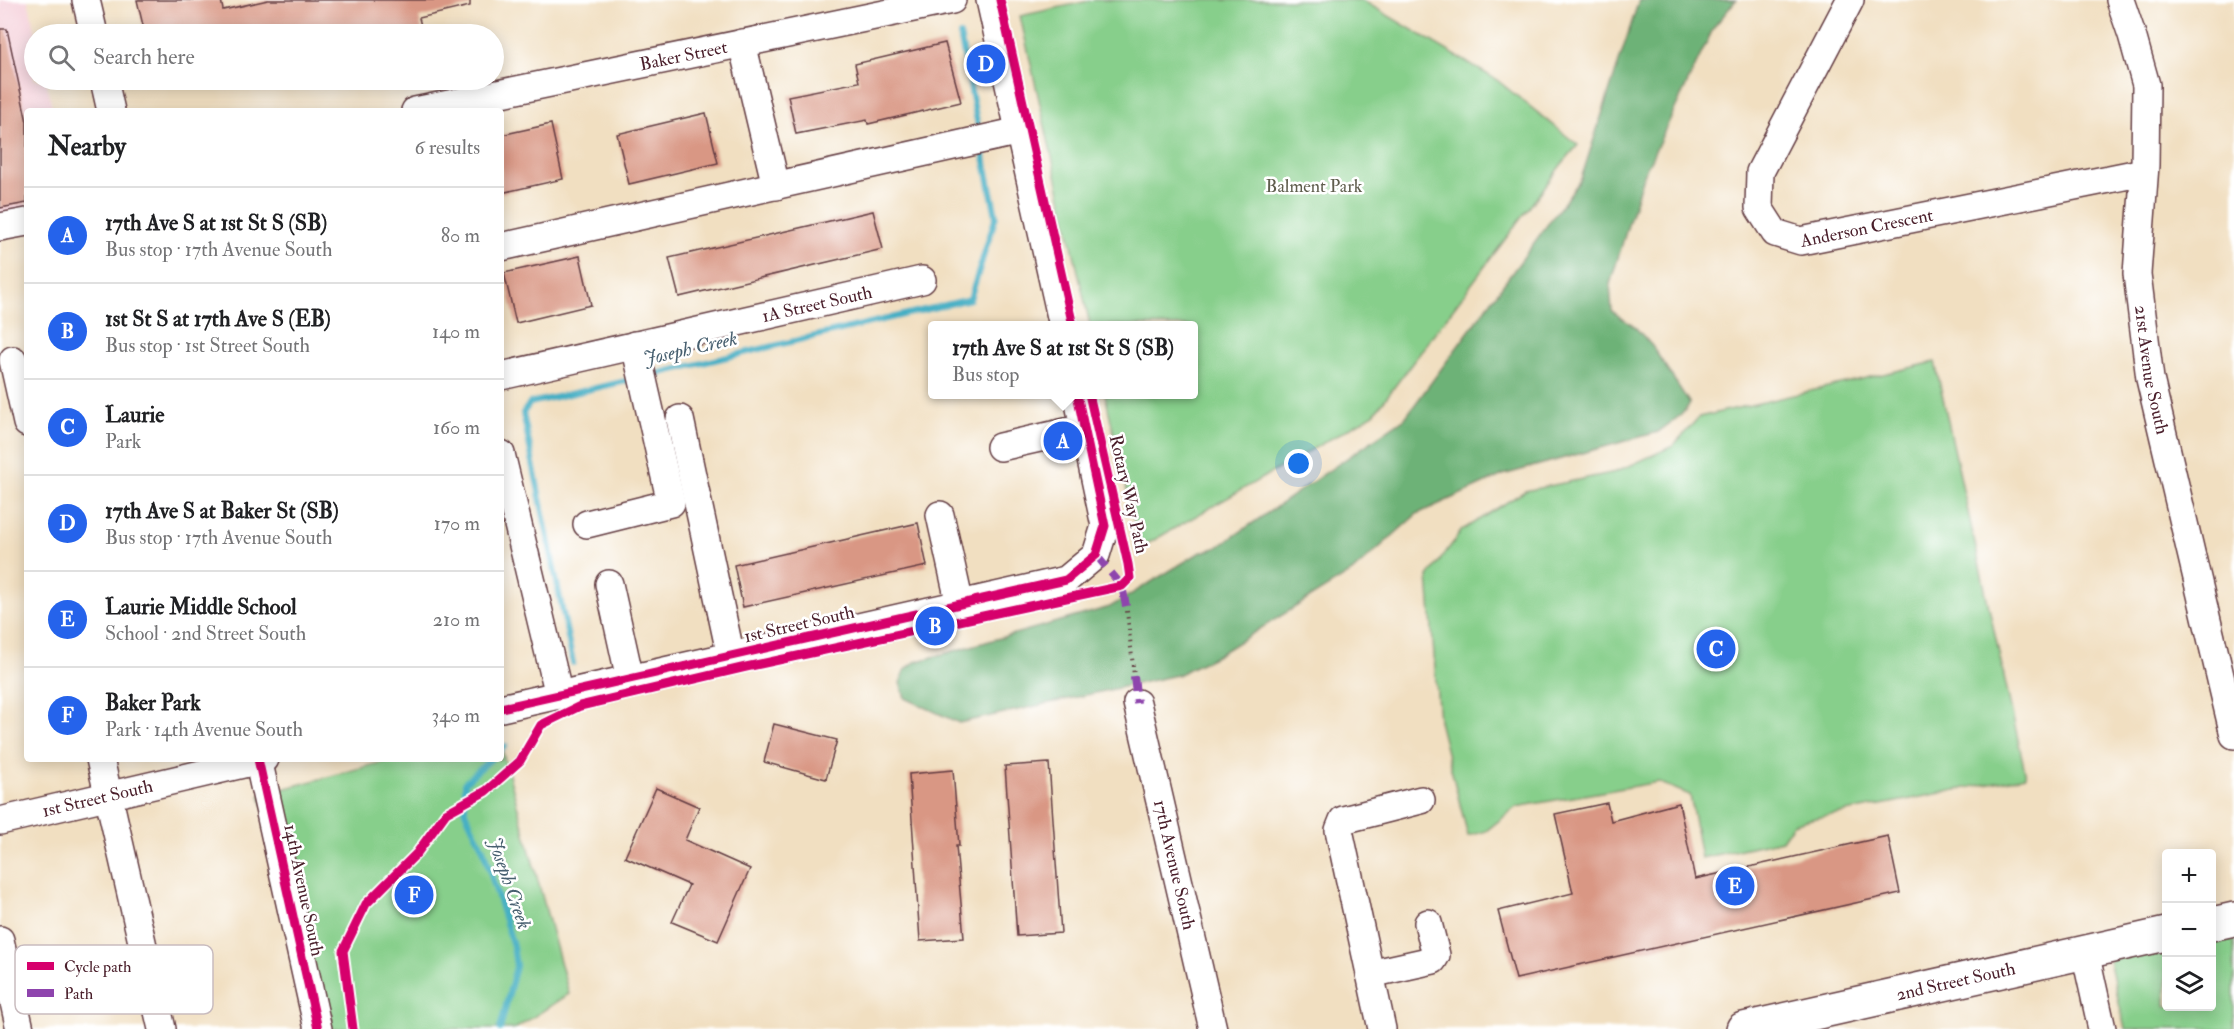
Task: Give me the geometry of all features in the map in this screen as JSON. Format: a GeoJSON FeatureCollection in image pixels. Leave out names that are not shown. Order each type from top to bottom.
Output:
{"type":"FeatureCollection","features":[{"type":"Feature","properties":{"kind":"main road"},"geometry":{"type":"LineString","coordinates":[[2216,923],[2234,919]]}},
{"type":"Feature","properties":{"kind":"main road","name":"2nd Street South"},"geometry":{"type":"LineString","coordinates":[[1743,1029],[2162,935]]}},
{"type":"Feature","properties":{"kind":"street"},"geometry":{"type":"LineString","coordinates":[[86,0],[92,24]]}},
{"type":"Feature","properties":{"kind":"street","name":"Baker Street"},"geometry":{"type":"LineString","coordinates":[[432,108],[952,0]]}},
{"type":"Feature","properties":{"kind":"street"},"geometry":{"type":"LineString","coordinates":[[990,0],[1062,321]]}},
{"type":"Feature","properties":{"kind":"street","name":"Anderson Crescent"},"geometry":{"type":"LineString","coordinates":[[1850,0],[1760,172],[1759,208],[1775,233],[1801,241],[2144,171]]}},
{"type":"Feature","properties":{"kind":"street","name":"21st Avenue South"},"geometry":{"type":"LineString","coordinates":[[2120,0],[2146,85],[2144,171],[2137,274],[2150,380],[2234,735]]}},
{"type":"Feature","properties":{"kind":"street"},"geometry":{"type":"LineString","coordinates":[[742,43],[776,186]]}},
{"type":"Feature","properties":{"kind":"street"},"geometry":{"type":"LineString","coordinates":[[106,90],[110,108]]}},
{"type":"Feature","properties":{"kind":"street"},"geometry":{"type":"LineString","coordinates":[[504,246],[1020,131]]}},
{"type":"Feature","properties":{"kind":"street"},"geometry":{"type":"LineString","coordinates":[[0,227],[24,223]]}},
{"type":"Feature","properties":{"kind":"street","name":"1A Street South"},"geometry":{"type":"LineString","coordinates":[[504,375],[922,280]]}},
{"type":"Feature","properties":{"kind":"street"},"geometry":{"type":"LineString","coordinates":[[587,524],[671,503],[635,345]]}},
{"type":"Feature","properties":{"kind":"street"},"geometry":{"type":"LineString","coordinates":[[13,359],[24,409]]}},
{"type":"Feature","properties":{"kind":"street"},"geometry":{"type":"LineString","coordinates":[[999,447],[1084,428],[1078,399]]}},
{"type":"Feature","properties":{"kind":"street"},"geometry":{"type":"LineString","coordinates":[[680,419],[731,657]]}},
{"type":"Feature","properties":{"kind":"street","name":"1st Street South"},"geometry":{"type":"LineString","coordinates":[[504,707],[1066,580],[1096,555],[1105,526],[1084,428]]}},
{"type":"Feature","properties":{"kind":"street"},"geometry":{"type":"LineString","coordinates":[[504,473],[559,695]]}},
{"type":"Feature","properties":{"kind":"street"},"geometry":{"type":"LineString","coordinates":[[939,515],[960,605]]}},
{"type":"Feature","properties":{"kind":"street"},"geometry":{"type":"LineString","coordinates":[[609,584],[630,680]]}},
{"type":"Feature","properties":{"kind":"street","name":"17th Avenue South"},"geometry":{"type":"LineString","coordinates":[[1137,703],[1213,1029]]}},
{"type":"Feature","properties":{"kind":"street"},"geometry":{"type":"LineString","coordinates":[[101,762],[143,945]]}},
{"type":"Feature","properties":{"kind":"street","name":"1st Street South"},"geometry":{"type":"LineString","coordinates":[[0,821],[252,762]]}},
{"type":"Feature","properties":{"kind":"street","name":"14th Avenue South"},"geometry":{"type":"LineString","coordinates":[[261,762],[318,1029]]}},
{"type":"Feature","properties":{"kind":"street"},"geometry":{"type":"LineString","coordinates":[[1382,1029],[1339,830],[1343,820],[1421,800]]}},
{"type":"Feature","properties":{"kind":"street"},"geometry":{"type":"LineString","coordinates":[[1370,974],[1433,960],[1436,955],[1428,923]]}},
{"type":"Feature","properties":{"kind":"street"},"geometry":{"type":"LineString","coordinates":[[0,940],[15,1007]]}},
{"type":"Feature","properties":{"kind":"street"},"geometry":{"type":"LineString","coordinates":[[2085,952],[2102,1029]]}},
{"type":"Feature","properties":{"kind":"street"},"geometry":{"type":"LineString","coordinates":[[17,1014],[20,1029]]}},
{"type":"Feature","properties":{"kind":"street"},"geometry":{"type":"LineString","coordinates":[[159,1014],[162,1029]]}},
{"type":"Feature","properties":{"kind":"path"},"geometry":{"type":"LineString","coordinates":[[1126,611],[1134,676]]}},
{"type":"Feature","properties":{"kind":"shaded area"},"geometry":{"type":"Polygon","coordinates":[[[0,0],[28,0],[34,24],[24,24],[24,90],[48,90],[52,108],[24,108],[24,211],[0,216],[0,0]]]}},
{"type":"Feature","properties":{"kind":"green space","name":"Balment Park"},"geometry":{"type":"Polygon","coordinates":[[[1093,0],[1362,0],[1497,80],[1578,145],[1374,414],[1140,548],[1106,399],[1198,399],[1198,321],[1089,321],[1020,16],[1093,0]]]}},
{"type":"Feature","properties":{"kind":"green space"},"geometry":{"type":"Polygon","coordinates":[[[1639,0],[1736,0],[1714,27],[1643,176],[1610,284],[1612,311],[1636,328],[1652,346],[1690,404],[1681,415],[1658,432],[1503,475],[1417,514],[1352,572],[1216,656],[1177,675],[959,723],[905,698],[900,683],[905,670],[915,662],[1110,607],[1199,553],[1218,547],[1405,418],[1581,179],[1639,0]]]}},
{"type":"Feature","properties":{"kind":"green space"},"geometry":{"type":"Polygon","coordinates":[[[1935,362],[2026,776],[1811,819],[1793,824],[1782,840],[1701,858],[1690,795],[1658,782],[1516,807],[1486,831],[1468,836],[1439,721],[1428,577],[1462,530],[1525,491],[1616,472],[1673,446],[1699,417],[1935,362]]]}},
{"type":"Feature","properties":{"kind":"green space"},"geometry":{"type":"Polygon","coordinates":[[[504,757],[569,994],[515,1029],[321,1029],[260,795],[383,762],[504,762],[504,757]]]}},
{"type":"Feature","properties":{"kind":"green space"},"geometry":{"type":"Polygon","coordinates":[[[2234,931],[2234,1029],[2125,1029],[2109,960],[2162,948],[2162,1011],[2216,1011],[2216,935],[2234,931]]]}},
{"type":"Feature","properties":{"kind":"building"},"geometry":{"type":"Polygon","coordinates":[[[137,0],[221,0],[223,10],[268,0],[470,0],[470,6],[419,18],[420,24],[143,24],[137,0]]]}},
{"type":"Feature","properties":{"kind":"building"},"geometry":{"type":"Polygon","coordinates":[[[0,29],[7,29],[24,108],[24,204],[0,208],[0,29]]]}},
{"type":"Feature","properties":{"kind":"building"},"geometry":{"type":"Polygon","coordinates":[[[945,43],[961,102],[868,124],[867,120],[796,134],[788,96],[859,82],[855,64],[945,43]]]}},
{"type":"Feature","properties":{"kind":"building"},"geometry":{"type":"Polygon","coordinates":[[[706,113],[718,163],[629,184],[617,134],[706,113]]]}},
{"type":"Feature","properties":{"kind":"building"},"geometry":{"type":"Polygon","coordinates":[[[551,124],[563,179],[504,192],[504,134],[551,124]]]}},
{"type":"Feature","properties":{"kind":"building"},"geometry":{"type":"Polygon","coordinates":[[[873,211],[883,249],[679,297],[669,258],[873,211]]]}},
{"type":"Feature","properties":{"kind":"building"},"geometry":{"type":"Polygon","coordinates":[[[580,256],[591,305],[516,323],[504,273],[580,256]]]}},
{"type":"Feature","properties":{"kind":"building"},"geometry":{"type":"Polygon","coordinates":[[[918,523],[927,566],[743,607],[734,565],[918,523]]]}},
{"type":"Feature","properties":{"kind":"building"},"geometry":{"type":"Polygon","coordinates":[[[774,724],[837,740],[826,779],[764,762],[774,724]]]}},
{"type":"Feature","properties":{"kind":"building"},"geometry":{"type":"Polygon","coordinates":[[[1049,763],[1061,933],[1017,936],[1005,766],[1049,763]]]}},
{"type":"Feature","properties":{"kind":"building"},"geometry":{"type":"Polygon","coordinates":[[[953,770],[959,846],[956,846],[964,938],[920,941],[909,774],[953,770]]]}},
{"type":"Feature","properties":{"kind":"building"},"geometry":{"type":"Polygon","coordinates":[[[656,788],[699,807],[685,840],[750,869],[718,941],[672,922],[689,885],[625,857],[656,788]]]}},
{"type":"Feature","properties":{"kind":"building"},"geometry":{"type":"Polygon","coordinates":[[[1607,803],[1611,821],[1679,803],[1695,879],[1888,836],[1900,893],[1516,979],[1498,911],[1573,893],[1555,814],[1607,803]]]}},
{"type":"Feature","properties":{"kind":"waterway","name":"Joseph Creek"},"geometry":{"type":"LineString","coordinates":[[960,35],[978,126]]}},
{"type":"Feature","properties":{"kind":"waterway","name":"Joseph Creek"},"geometry":{"type":"LineString","coordinates":[[648,376],[970,299],[996,216],[983,152]]}},
{"type":"Feature","properties":{"kind":"waterway","name":"Joseph Creek"},"geometry":{"type":"LineString","coordinates":[[573,663],[523,413],[530,403],[635,379]]}},
{"type":"Feature","properties":{"kind":"waterway","name":"Joseph Creek"},"geometry":{"type":"LineString","coordinates":[[488,762],[465,782],[465,812],[483,849],[513,946],[516,966],[500,1029]]}},
{"type":"Feature","properties":{"kind":"marked path"},"geometry":{"type":"LineString","coordinates":[[1096,555],[1122,586],[1127,611]]}},
{"type":"Feature","properties":{"kind":"marked path"},"geometry":{"type":"LineString","coordinates":[[1134,676],[1137,703]]}},
{"type":"Feature","properties":{"kind":"cycle path"},"geometry":{"type":"LineString","coordinates":[[1000,0],[1072,321]]}},
{"type":"Feature","properties":{"kind":"cycle path"},"geometry":{"type":"LineString","coordinates":[[504,707],[1066,580],[1096,555],[1105,526],[1078,399]]}},
{"type":"Feature","properties":{"kind":"cycle path","name":"Rotary Way Path"},"geometry":{"type":"LineString","coordinates":[[353,1029],[343,951],[366,904],[417,853],[446,813],[486,791],[520,761],[541,725],[580,706],[746,667],[1122,586],[1130,578],[1128,564],[1090,399]]}},
{"type":"Feature","properties":{"kind":"cycle path"},"geometry":{"type":"LineString","coordinates":[[259,762],[318,1029]]}},
{"type":"Feature","properties":{"kind":"place","name":"17th Ave S at Baker St (SB)"},"geometry":{"type":"Point","coordinates":[986,64]}},
{"type":"Feature","properties":{"kind":"place","name":"17th Ave S at 1st St S (SB)"},"geometry":{"type":"Point","coordinates":[1063,441]}},
{"type":"Feature","properties":{"kind":"place","name":"1st St S at 17th Ave S (EB)"},"geometry":{"type":"Point","coordinates":[935,626]}},
{"type":"Feature","properties":{"kind":"place","name":"Laurie"},"geometry":{"type":"Point","coordinates":[1716,649]}},
{"type":"Feature","properties":{"kind":"place","name":"Laurie Middle School"},"geometry":{"type":"Point","coordinates":[1735,886]}},
{"type":"Feature","properties":{"kind":"place","name":"Baker Park"},"geometry":{"type":"Point","coordinates":[414,895]}}]}
